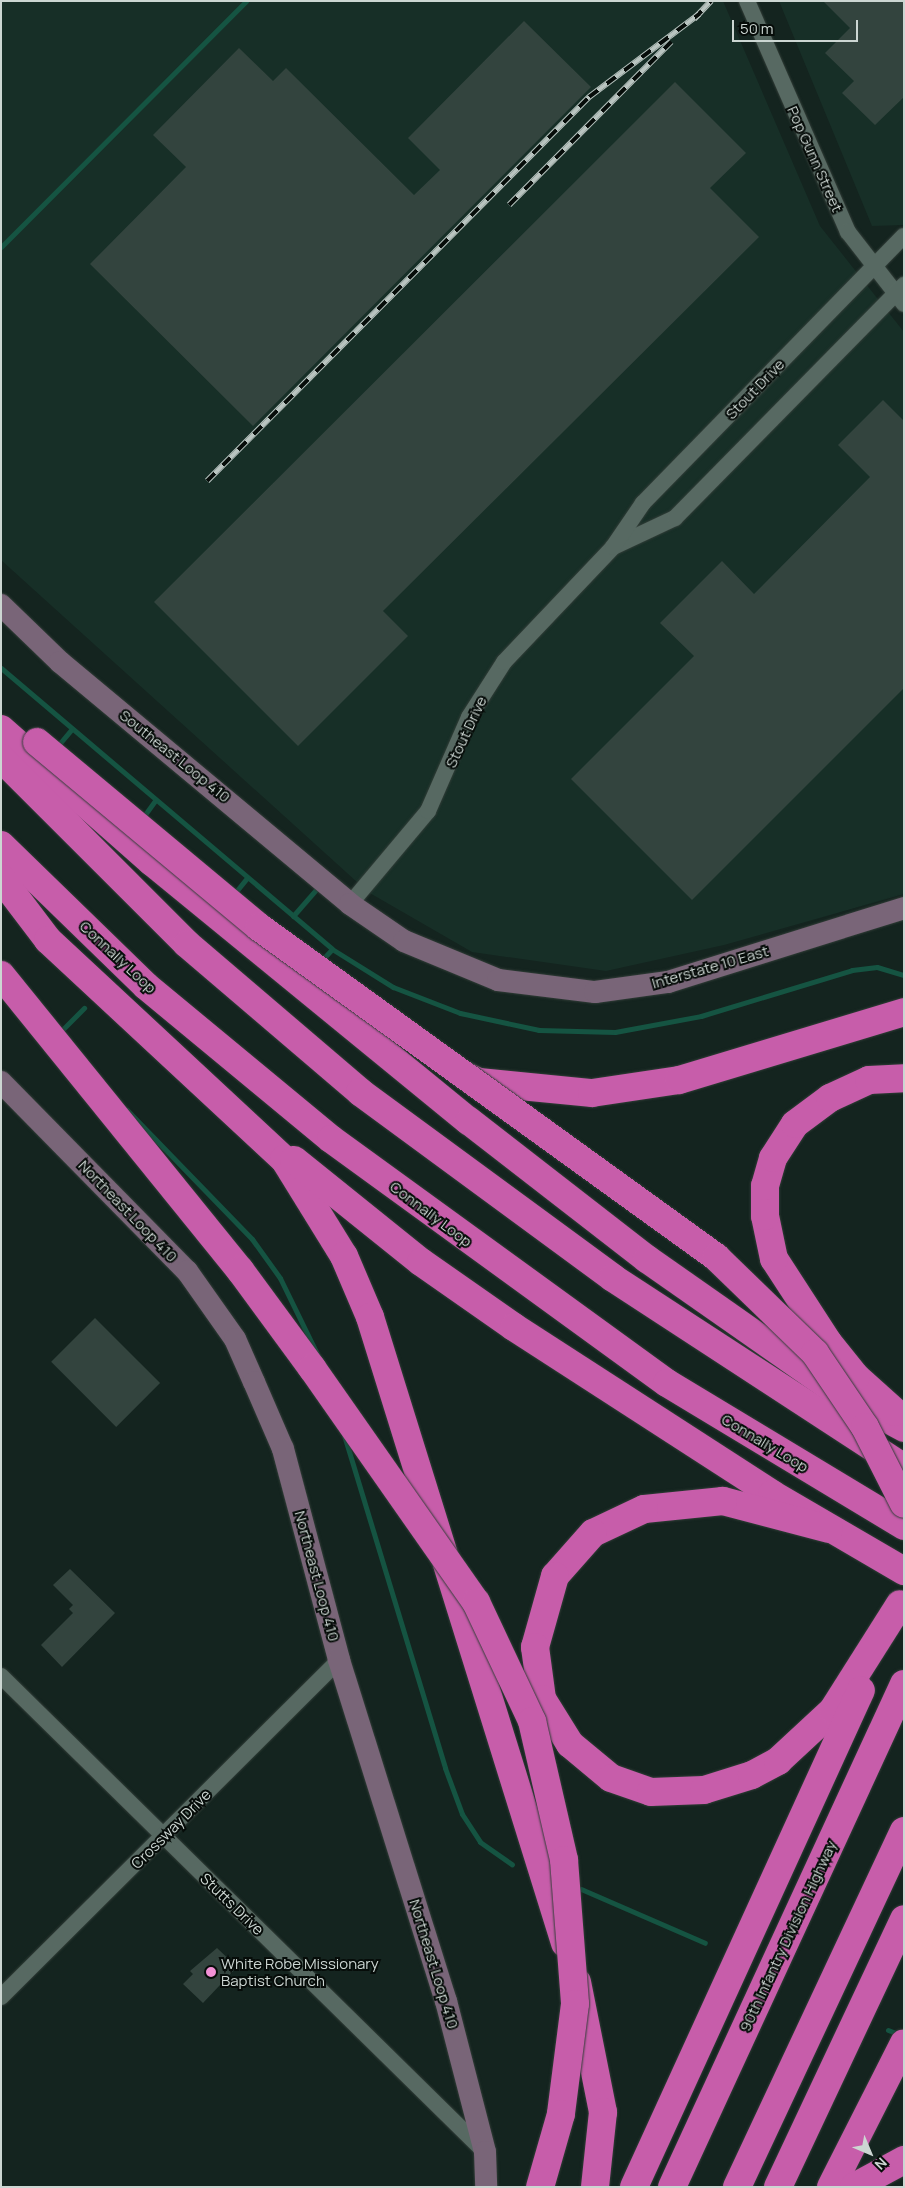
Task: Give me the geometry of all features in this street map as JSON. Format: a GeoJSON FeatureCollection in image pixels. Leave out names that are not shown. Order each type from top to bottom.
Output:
{"type":"FeatureCollection","features":[{"type":"Feature","properties":{"kind":"highway","name":"Connally Loop"},"geometry":{"type":"LineString","coordinates":[[1,708],[37,742],[259,927],[723,1263],[814,1353],[865,1427],[898,1516]]}},
{"type":"Feature","properties":{"kind":"highway"},"geometry":{"type":"LineString","coordinates":[[1,729],[217,914],[370,1036],[469,1121],[648,1259],[837,1392],[904,1428]]}},
{"type":"Feature","properties":{"kind":"highway"},"geometry":{"type":"LineString","coordinates":[[1,758],[187,944],[360,1092],[622,1283],[904,1468]]}},
{"type":"Feature","properties":{"kind":"highway","name":"Connally Loop"},"geometry":{"type":"LineString","coordinates":[[1,845],[146,986],[331,1139],[667,1384],[898,1516]]}},
{"type":"Feature","properties":{"kind":"highway"},"geometry":{"type":"LineString","coordinates":[[1,878],[48,940],[219,1102],[284,1159],[344,1256],[370,1317],[586,2012],[603,2112],[595,2187]]}},
{"type":"Feature","properties":{"kind":"highway"},"geometry":{"type":"LineString","coordinates":[[1,975],[240,1270],[318,1376],[476,1602],[532,1721],[564,1860],[575,2004],[561,2114],[540,2187]]}},
{"type":"Feature","properties":{"kind":"highway"},"geometry":{"type":"LineString","coordinates":[[370,1036],[479,1082],[592,1093],[679,1080],[904,1012]]}},
{"type":"Feature","properties":{"kind":"highway"},"geometry":{"type":"LineString","coordinates":[[904,1078],[869,1080],[830,1098],[796,1124],[772,1158],[765,1186],[765,1216],[774,1259],[828,1342],[856,1377],[904,1420]]}},
{"type":"Feature","properties":{"kind":"highway"},"geometry":{"type":"LineString","coordinates":[[219,1102],[422,1262],[514,1328],[869,1553],[904,1571]]}},
{"type":"Feature","properties":{"kind":"highway"},"geometry":{"type":"LineString","coordinates":[[829,1528],[723,1501],[644,1509],[593,1533],[555,1576],[535,1647],[542,1699],[570,1744],[611,1778],[631,1787],[669,1792],[730,1784],[778,1761],[833,1710],[902,1601]]}},
{"type":"Feature","properties":{"kind":"highway"},"geometry":{"type":"LineString","coordinates":[[634,2187],[902,1601]]}},
{"type":"Feature","properties":{"kind":"highway","name":"90th Infantry Division Highway"},"geometry":{"type":"LineString","coordinates":[[672,2187],[904,1684]]}},
{"type":"Feature","properties":{"kind":"highway"},"geometry":{"type":"LineString","coordinates":[[737,2187],[904,1831]]}},
{"type":"Feature","properties":{"kind":"highway"},"geometry":{"type":"LineString","coordinates":[[778,2187],[904,1919]]}},
{"type":"Feature","properties":{"kind":"highway"},"geometry":{"type":"LineString","coordinates":[[831,2187],[904,2043]]}},
{"type":"Feature","properties":{"kind":"highway"},"geometry":{"type":"LineString","coordinates":[[854,2187],[904,2160]]}},
{"type":"Feature","properties":{"kind":"main road","name":"Southeast Loop 410"},"geometry":{"type":"LineString","coordinates":[[1,605],[60,662],[350,904]]}},
{"type":"Feature","properties":{"kind":"main road","name":"Interstate 10 East"},"geometry":{"type":"LineString","coordinates":[[350,904],[404,942],[449,963],[498,980],[595,992],[668,982],[904,908]]}},
{"type":"Feature","properties":{"kind":"main road","name":"Northeast Loop 410"},"geometry":{"type":"LineString","coordinates":[[1,1082],[187,1271],[235,1339],[283,1449],[339,1660],[446,2001],[485,2152]]}},
{"type":"Feature","properties":{"kind":"main road"},"geometry":{"type":"LineString","coordinates":[[485,2152],[486,2187]]}},
{"type":"Feature","properties":{"kind":"street","name":"Pop Gunn Street"},"geometry":{"type":"LineString","coordinates":[[747,1],[832,200],[848,232],[874,265],[901,294]]}},
{"type":"Feature","properties":{"kind":"street","name":"Stout Drive"},"geometry":{"type":"LineString","coordinates":[[350,904],[428,811],[469,717],[504,662],[613,547],[643,503],[904,236]]}},
{"type":"Feature","properties":{"kind":"street","name":"Stout Drive"},"geometry":{"type":"LineString","coordinates":[[613,547],[675,518],[901,294]]}},
{"type":"Feature","properties":{"kind":"street","name":"Crossway Drive"},"geometry":{"type":"LineString","coordinates":[[1,1997],[339,1660]]}},
{"type":"Feature","properties":{"kind":"street","name":"Stutts Drive"},"geometry":{"type":"LineString","coordinates":[[1,1676],[485,2152]]}},
{"type":"Feature","properties":{"kind":"shaded area"},"geometry":{"type":"Polygon","coordinates":[[[1,1],[723,1],[820,226],[904,332],[904,894],[724,945],[606,971],[472,952],[368,892],[1,560],[1,1]]]}},
{"type":"Feature","properties":{"kind":"shaded area"},"geometry":{"type":"Polygon","coordinates":[[[779,1],[904,1],[904,225],[872,226],[779,1]]]}},
{"type":"Feature","properties":{"kind":"building"},"geometry":{"type":"Polygon","coordinates":[[[823,1],[904,1],[904,97],[875,125],[842,93],[854,81],[825,53],[850,28],[823,1]]]}},
{"type":"Feature","properties":{"kind":"building"},"geometry":{"type":"Polygon","coordinates":[[[524,21],[591,87],[253,426],[90,264],[186,167],[153,135],[239,48],[273,81],[286,68],[414,195],[440,170],[408,138],[524,21]]]}},
{"type":"Feature","properties":{"kind":"building"},"geometry":{"type":"Polygon","coordinates":[[[675,82],[746,153],[710,188],[759,237],[383,611],[408,636],[298,746],[154,602],[675,82]]]}},
{"type":"Feature","properties":{"kind":"building"},"geometry":{"type":"Polygon","coordinates":[[[883,400],[904,421],[904,688],[692,900],[571,779],[694,656],[660,623],[722,561],[754,594],[870,477],[838,445],[883,400]]]}},
{"type":"Feature","properties":{"kind":"building"},"geometry":{"type":"Polygon","coordinates":[[[95,1318],[160,1383],[116,1427],[51,1362],[95,1318]]]}},
{"type":"Feature","properties":{"kind":"building"},"geometry":{"type":"Polygon","coordinates":[[[70,1569],[115,1613],[62,1667],[41,1645],[73,1613],[69,1609],[73,1605],[53,1585],[70,1569]]]}},
{"type":"Feature","properties":{"kind":"building","name":"White Robe Missionary Baptist Church"},"geometry":{"type":"Polygon","coordinates":[[[217,1948],[237,1967],[203,2003],[183,1984],[193,1974],[190,1971],[217,1948]]]}},
{"type":"Feature","properties":{"kind":"waterway"},"geometry":{"type":"LineString","coordinates":[[1,247],[246,1]]}},
{"type":"Feature","properties":{"kind":"waterway"},"geometry":{"type":"LineString","coordinates":[[1,668],[332,949],[393,987],[460,1013],[539,1030],[615,1032],[701,1016],[852,970],[877,967],[904,975]]}},
{"type":"Feature","properties":{"kind":"waterway"},"geometry":{"type":"LineString","coordinates":[[55,749],[71,730]]}},
{"type":"Feature","properties":{"kind":"waterway"},"geometry":{"type":"LineString","coordinates":[[141,820],[155,801]]}},
{"type":"Feature","properties":{"kind":"waterway"},"geometry":{"type":"LineString","coordinates":[[234,894],[247,878]]}},
{"type":"Feature","properties":{"kind":"waterway"},"geometry":{"type":"LineString","coordinates":[[293,916],[317,888]]}},
{"type":"Feature","properties":{"kind":"waterway"},"geometry":{"type":"LineString","coordinates":[[321,961],[332,949]]}},
{"type":"Feature","properties":{"kind":"waterway"},"geometry":{"type":"LineString","coordinates":[[58,1034],[84,1008]]}},
{"type":"Feature","properties":{"kind":"waterway"},"geometry":{"type":"LineString","coordinates":[[127,1110],[252,1239],[280,1278],[318,1356]]}},
{"type":"Feature","properties":{"kind":"waterway"},"geometry":{"type":"LineString","coordinates":[[344,1435],[445,1768],[462,1814],[480,1842],[512,1864]]}},
{"type":"Feature","properties":{"kind":"waterway"},"geometry":{"type":"LineString","coordinates":[[581,1889],[705,1943]]}},
{"type":"Feature","properties":{"kind":"waterway"},"geometry":{"type":"LineString","coordinates":[[888,2030],[901,2035]]}},
{"type":"Feature","properties":{"kind":"railway"},"geometry":{"type":"LineString","coordinates":[[694,19],[711,1]]}},
{"type":"Feature","properties":{"kind":"railway"},"geometry":{"type":"LineString","coordinates":[[207,481],[589,97],[699,14]]}},
{"type":"Feature","properties":{"kind":"railway"},"geometry":{"type":"LineString","coordinates":[[509,205],[671,42]]}},
{"type":"Feature","properties":{"kind":"place","name":"White Robe Missionary Baptist Church"},"geometry":{"type":"Point","coordinates":[211,1972]}}]}
